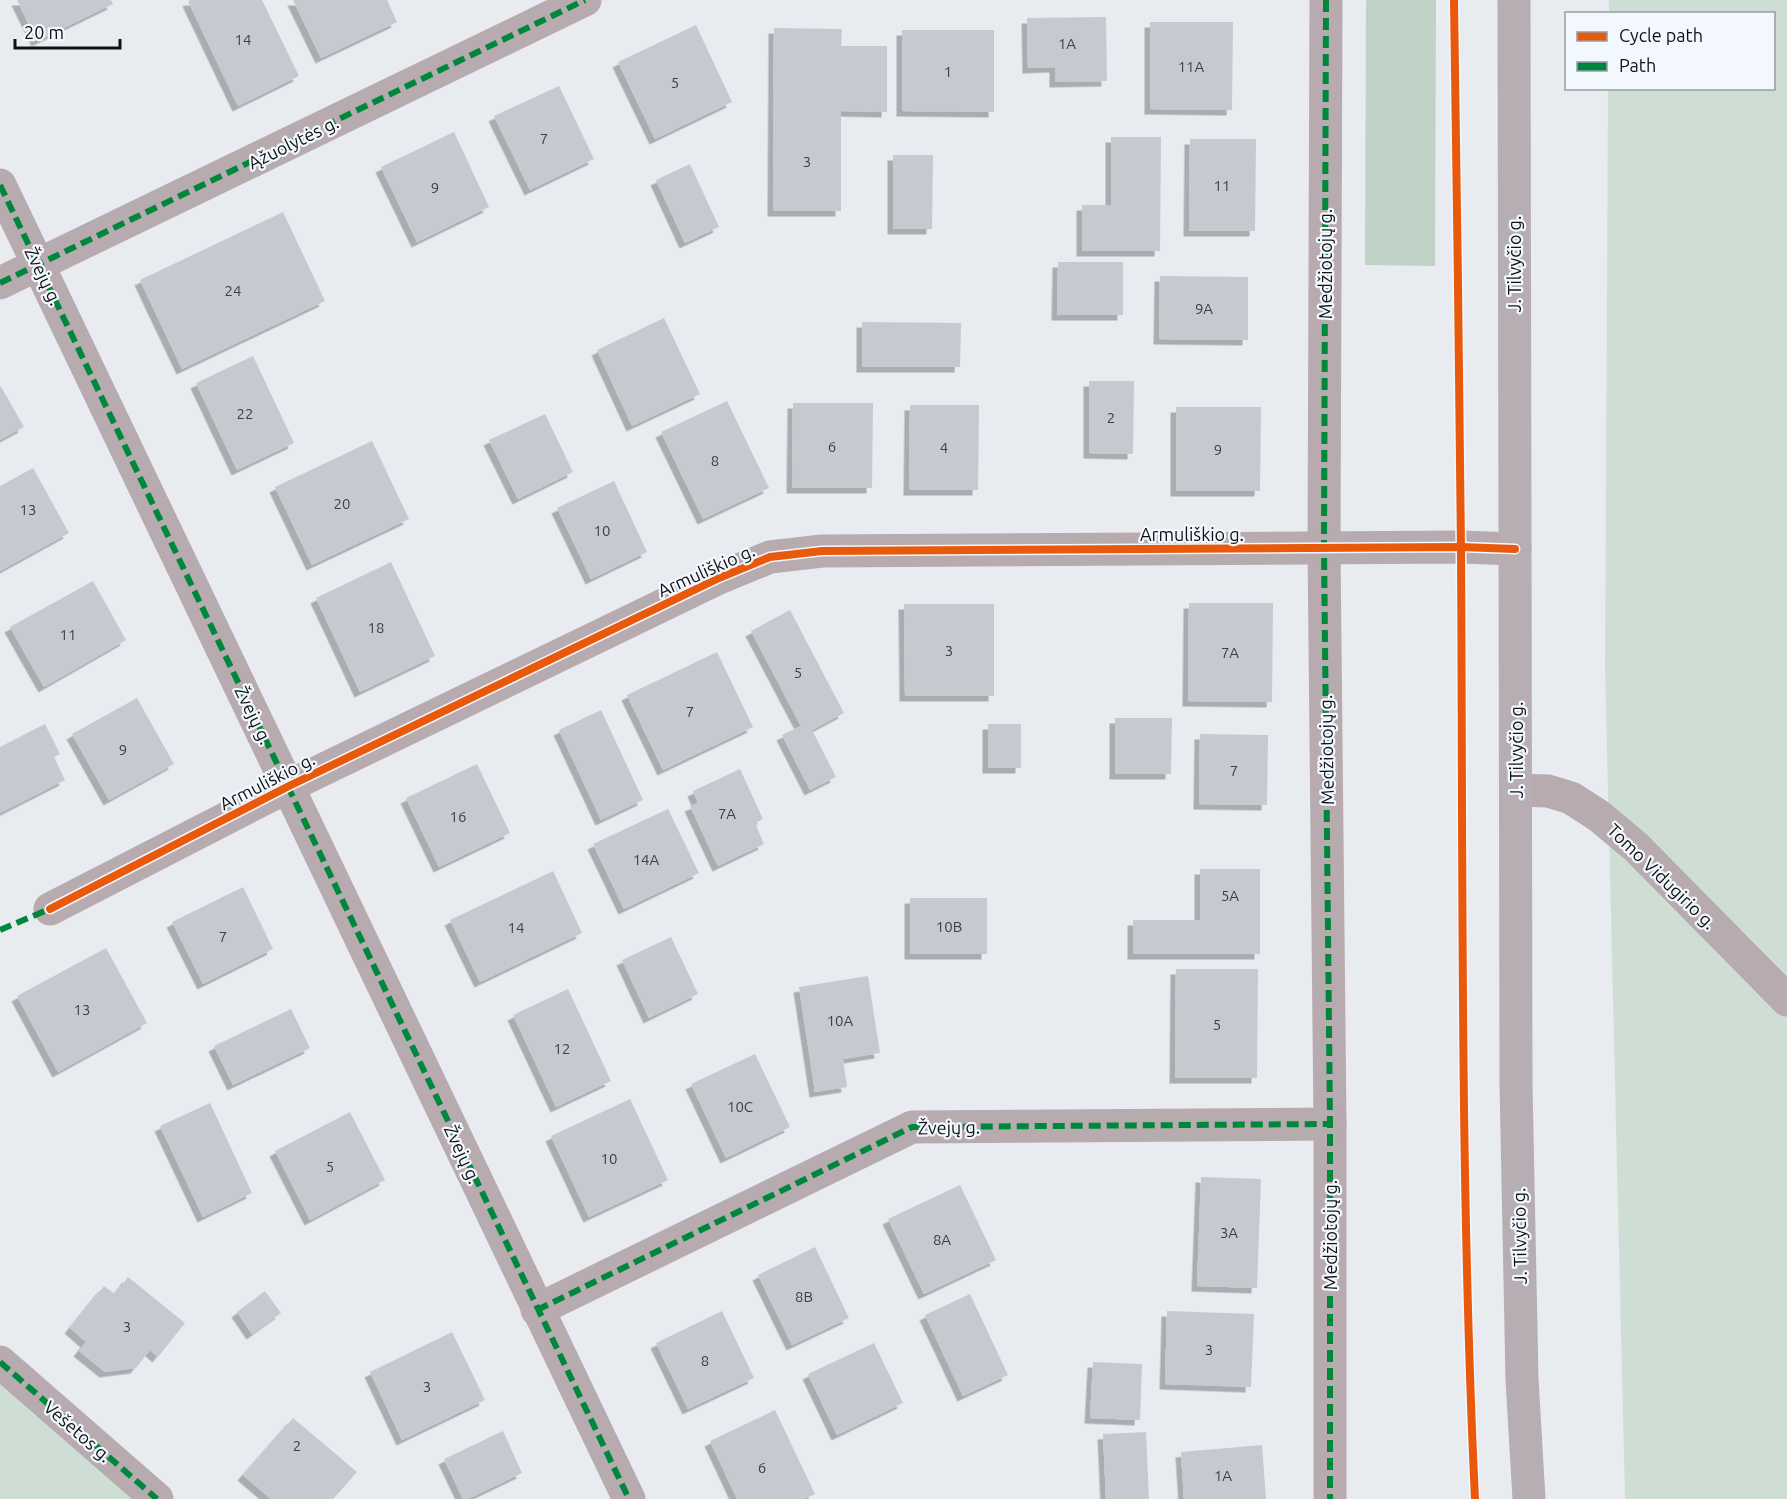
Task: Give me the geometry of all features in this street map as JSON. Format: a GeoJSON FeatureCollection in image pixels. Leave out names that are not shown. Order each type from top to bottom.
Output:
{"type":"FeatureCollection","features":[{"type":"Feature","properties":{"kind":"main road","name":"J. Tilvyčio g."},"geometry":{"type":"LineString","coordinates":[[1514,0],[1516,1096],[1522,1379],[1529,1499]]}},
{"type":"Feature","properties":{"kind":"street","name":"Ąžuolytės g."},"geometry":{"type":"LineString","coordinates":[[0,283],[585,0]]}},
{"type":"Feature","properties":{"kind":"street","name":"Medžiotojų g."},"geometry":{"type":"LineString","coordinates":[[1326,0],[1324,548],[1330,1124],[1330,1499]]}},
{"type":"Feature","properties":{"kind":"street","name":"Žvejų g."},"geometry":{"type":"LineString","coordinates":[[0,185],[629,1499]]}},
{"type":"Feature","properties":{"kind":"street","name":"Armuliškio g."},"geometry":{"type":"LineString","coordinates":[[50,909],[289,786],[719,578],[770,557],[822,551],[1461,547],[1515,549]]}},
{"type":"Feature","properties":{"kind":"street","name":"Tomo Vidugirio g."},"geometry":{"type":"LineString","coordinates":[[1516,790],[1548,791],[1571,798],[1599,816],[1636,847],[1787,1000]]}},
{"type":"Feature","properties":{"kind":"street","name":"Žvejų g."},"geometry":{"type":"LineString","coordinates":[[537,1310],[912,1127],[1330,1124]]}},
{"type":"Feature","properties":{"kind":"street","name":"Vešetos g."},"geometry":{"type":"LineString","coordinates":[[0,1362],[157,1499]]}},
{"type":"Feature","properties":{"kind":"shaded area"},"geometry":{"type":"Polygon","coordinates":[[[1609,0],[1787,0],[1787,1499],[1625,1499],[1605,667],[1608,90],[1775,90],[1775,12],[1609,12],[1609,0]]]}},
{"type":"Feature","properties":{"kind":"shaded area"},"geometry":{"type":"Polygon","coordinates":[[[0,1380],[136,1499],[0,1499],[0,1380]]]}},
{"type":"Feature","properties":{"kind":"green space"},"geometry":{"type":"Polygon","coordinates":[[[1366,0],[1436,0],[1435,266],[1365,265],[1366,0]]]}},
{"type":"Feature","properties":{"kind":"building"},"geometry":{"type":"Polygon","coordinates":[[[17,0],[111,0],[113,4],[37,41],[17,0]]]}},
{"type":"Feature","properties":{"kind":"building"},"geometry":{"type":"Polygon","coordinates":[[[262,0],[299,76],[238,106],[188,1],[262,0]]]}},
{"type":"Feature","properties":{"kind":"building"},"geometry":{"type":"Polygon","coordinates":[[[293,0],[387,0],[397,22],[321,58],[293,0]]]}},
{"type":"Feature","properties":{"kind":"building"},"geometry":{"type":"Polygon","coordinates":[[[1106,17],[1107,81],[1055,82],[1055,67],[1028,68],[1027,18],[1106,17]]]}},
{"type":"Feature","properties":{"kind":"building"},"geometry":{"type":"Polygon","coordinates":[[[1150,22],[1233,22],[1232,110],[1150,109],[1150,22]]]}},
{"type":"Feature","properties":{"kind":"building"},"geometry":{"type":"Polygon","coordinates":[[[696,25],[732,102],[655,139],[618,62],[696,25]]]}},
{"type":"Feature","properties":{"kind":"building"},"geometry":{"type":"Polygon","coordinates":[[[774,28],[842,29],[841,46],[887,46],[887,112],[841,111],[841,211],[773,211],[774,28]]]}},
{"type":"Feature","properties":{"kind":"building"},"geometry":{"type":"Polygon","coordinates":[[[902,30],[994,30],[994,112],[902,111],[902,30]]]}},
{"type":"Feature","properties":{"kind":"building"},"geometry":{"type":"Polygon","coordinates":[[[559,86],[594,159],[530,190],[494,116],[559,86]]]}},
{"type":"Feature","properties":{"kind":"building"},"geometry":{"type":"Polygon","coordinates":[[[454,132],[489,207],[417,242],[381,167],[454,132]]]}},
{"type":"Feature","properties":{"kind":"building"},"geometry":{"type":"Polygon","coordinates":[[[1111,137],[1161,137],[1160,251],[1082,251],[1082,205],[1111,205],[1111,137]]]}},
{"type":"Feature","properties":{"kind":"building"},"geometry":{"type":"Polygon","coordinates":[[[1190,139],[1256,139],[1255,231],[1189,231],[1190,139]]]}},
{"type":"Feature","properties":{"kind":"building"},"geometry":{"type":"Polygon","coordinates":[[[893,155],[933,155],[932,229],[893,229],[893,155]]]}},
{"type":"Feature","properties":{"kind":"building"},"geometry":{"type":"Polygon","coordinates":[[[690,164],[719,227],[685,243],[656,180],[690,164]]]}},
{"type":"Feature","properties":{"kind":"building"},"geometry":{"type":"Polygon","coordinates":[[[283,212],[325,301],[182,369],[140,280],[283,212]]]}},
{"type":"Feature","properties":{"kind":"building"},"geometry":{"type":"Polygon","coordinates":[[[1058,262],[1123,262],[1123,315],[1057,315],[1058,262]]]}},
{"type":"Feature","properties":{"kind":"building"},"geometry":{"type":"Polygon","coordinates":[[[1160,276],[1248,277],[1248,340],[1159,339],[1160,276]]]}},
{"type":"Feature","properties":{"kind":"building"},"geometry":{"type":"Polygon","coordinates":[[[664,318],[700,394],[632,426],[597,350],[664,318]]]}},
{"type":"Feature","properties":{"kind":"building"},"geometry":{"type":"Polygon","coordinates":[[[862,322],[961,323],[960,367],[862,367],[862,322]]]}},
{"type":"Feature","properties":{"kind":"building"},"geometry":{"type":"Polygon","coordinates":[[[253,356],[294,443],[237,470],[196,383],[253,356]]]}},
{"type":"Feature","properties":{"kind":"building"},"geometry":{"type":"Polygon","coordinates":[[[1089,381],[1134,381],[1133,454],[1089,453],[1089,381]]]}},
{"type":"Feature","properties":{"kind":"building"},"geometry":{"type":"Polygon","coordinates":[[[0,385],[24,427],[0,440],[0,385]]]}},
{"type":"Feature","properties":{"kind":"building"},"geometry":{"type":"Polygon","coordinates":[[[727,401],[769,488],[703,519],[661,432],[727,401]]]}},
{"type":"Feature","properties":{"kind":"building"},"geometry":{"type":"Polygon","coordinates":[[[793,403],[873,403],[872,488],[792,488],[793,403]]]}},
{"type":"Feature","properties":{"kind":"building"},"geometry":{"type":"Polygon","coordinates":[[[910,405],[979,405],[978,490],[909,490],[910,405]]]}},
{"type":"Feature","properties":{"kind":"building"},"geometry":{"type":"Polygon","coordinates":[[[1176,407],[1261,407],[1260,491],[1176,491],[1176,407]]]}},
{"type":"Feature","properties":{"kind":"building"},"geometry":{"type":"Polygon","coordinates":[[[545,414],[573,472],[518,499],[489,440],[545,414]]]}},
{"type":"Feature","properties":{"kind":"building"},"geometry":{"type":"Polygon","coordinates":[[[372,441],[409,519],[312,565],[275,487],[372,441]]]}},
{"type":"Feature","properties":{"kind":"building"},"geometry":{"type":"Polygon","coordinates":[[[33,468],[69,533],[0,571],[0,486],[33,468]]]}},
{"type":"Feature","properties":{"kind":"building"},"geometry":{"type":"Polygon","coordinates":[[[614,481],[647,552],[591,579],[557,508],[614,481]]]}},
{"type":"Feature","properties":{"kind":"building"},"geometry":{"type":"Polygon","coordinates":[[[391,562],[435,656],[360,692],[316,598],[391,562]]]}},
{"type":"Feature","properties":{"kind":"building"},"geometry":{"type":"Polygon","coordinates":[[[93,581],[126,640],[44,687],[10,627],[93,581]]]}},
{"type":"Feature","properties":{"kind":"building"},"geometry":{"type":"Polygon","coordinates":[[[1189,603],[1273,603],[1272,702],[1188,701],[1189,603]]]}},
{"type":"Feature","properties":{"kind":"building"},"geometry":{"type":"Polygon","coordinates":[[[904,604],[994,604],[994,696],[905,696],[904,604]]]}},
{"type":"Feature","properties":{"kind":"building"},"geometry":{"type":"Polygon","coordinates":[[[790,610],[844,713],[812,730],[836,777],[810,790],[782,735],[801,726],[751,631],[790,610]]]}},
{"type":"Feature","properties":{"kind":"building"},"geometry":{"type":"Polygon","coordinates":[[[717,652],[753,727],[663,770],[627,695],[717,652]]]}},
{"type":"Feature","properties":{"kind":"building"},"geometry":{"type":"Polygon","coordinates":[[[137,698],[174,764],[109,800],[72,734],[137,698]]]}},
{"type":"Feature","properties":{"kind":"building"},"geometry":{"type":"Polygon","coordinates":[[[601,710],[643,800],[601,820],[559,730],[601,710]]]}},
{"type":"Feature","properties":{"kind":"building"},"geometry":{"type":"Polygon","coordinates":[[[1115,718],[1172,718],[1171,774],[1115,774],[1115,718]]]}},
{"type":"Feature","properties":{"kind":"building"},"geometry":{"type":"Polygon","coordinates":[[[45,724],[60,754],[54,757],[65,780],[0,813],[0,747],[45,724]]]}},
{"type":"Feature","properties":{"kind":"building"},"geometry":{"type":"Polygon","coordinates":[[[988,724],[1021,724],[1021,768],[988,768],[988,724]]]}},
{"type":"Feature","properties":{"kind":"building"},"geometry":{"type":"Polygon","coordinates":[[[1200,734],[1268,735],[1267,805],[1199,804],[1200,734]]]}},
{"type":"Feature","properties":{"kind":"building"},"geometry":{"type":"Polygon","coordinates":[[[477,764],[510,833],[439,867],[406,798],[477,764]]]}},
{"type":"Feature","properties":{"kind":"building"},"geometry":{"type":"Polygon","coordinates":[[[740,769],[763,819],[755,823],[764,844],[718,866],[690,806],[698,803],[693,791],[740,769]]]}},
{"type":"Feature","properties":{"kind":"building"},"geometry":{"type":"Polygon","coordinates":[[[668,809],[699,873],[624,909],[593,844],[668,809]]]}},
{"type":"Feature","properties":{"kind":"building"},"geometry":{"type":"Polygon","coordinates":[[[1200,869],[1260,869],[1260,954],[1133,954],[1133,920],[1200,920],[1200,869]]]}},
{"type":"Feature","properties":{"kind":"building"},"geometry":{"type":"Polygon","coordinates":[[[553,871],[582,933],[480,982],[450,920],[553,871]]]}},
{"type":"Feature","properties":{"kind":"building"},"geometry":{"type":"Polygon","coordinates":[[[243,887],[273,949],[203,984],[172,922],[243,887]]]}},
{"type":"Feature","properties":{"kind":"building"},"geometry":{"type":"Polygon","coordinates":[[[910,898],[987,898],[987,954],[910,954],[910,898]]]}},
{"type":"Feature","properties":{"kind":"building"},"geometry":{"type":"Polygon","coordinates":[[[671,937],[698,994],[649,1018],[622,960],[671,937]]]}},
{"type":"Feature","properties":{"kind":"building"},"geometry":{"type":"Polygon","coordinates":[[[106,948],[147,1023],[58,1072],[17,996],[106,948]]]}},
{"type":"Feature","properties":{"kind":"building"},"geometry":{"type":"Polygon","coordinates":[[[1176,969],[1258,969],[1257,1078],[1175,1078],[1176,969]]]}},
{"type":"Feature","properties":{"kind":"building"},"geometry":{"type":"Polygon","coordinates":[[[868,976],[880,1053],[843,1059],[847,1087],[815,1092],[799,987],[868,976]]]}},
{"type":"Feature","properties":{"kind":"building"},"geometry":{"type":"Polygon","coordinates":[[[568,989],[611,1081],[556,1107],[513,1015],[568,989]]]}},
{"type":"Feature","properties":{"kind":"building"},"geometry":{"type":"Polygon","coordinates":[[[291,1009],[310,1048],[233,1085],[214,1046],[291,1009]]]}},
{"type":"Feature","properties":{"kind":"building"},"geometry":{"type":"Polygon","coordinates":[[[755,1054],[790,1127],[726,1158],[691,1084],[755,1054]]]}},
{"type":"Feature","properties":{"kind":"building"},"geometry":{"type":"Polygon","coordinates":[[[630,1099],[668,1180],[589,1217],[551,1136],[630,1099]]]}},
{"type":"Feature","properties":{"kind":"building"},"geometry":{"type":"Polygon","coordinates":[[[210,1103],[252,1193],[203,1217],[160,1126],[210,1103]]]}},
{"type":"Feature","properties":{"kind":"building"},"geometry":{"type":"Polygon","coordinates":[[[350,1112],[385,1180],[310,1220],[275,1151],[350,1112]]]}},
{"type":"Feature","properties":{"kind":"building"},"geometry":{"type":"Polygon","coordinates":[[[1201,1177],[1261,1179],[1257,1288],[1197,1286],[1201,1177]]]}},
{"type":"Feature","properties":{"kind":"building"},"geometry":{"type":"Polygon","coordinates":[[[960,1185],[996,1260],[924,1294],[888,1219],[960,1185]]]}},
{"type":"Feature","properties":{"kind":"building"},"geometry":{"type":"Polygon","coordinates":[[[815,1247],[849,1318],[792,1345],[758,1275],[815,1247]]]}},
{"type":"Feature","properties":{"kind":"building"},"geometry":{"type":"Polygon","coordinates":[[[128,1277],[185,1323],[158,1357],[150,1350],[136,1368],[105,1372],[79,1351],[86,1342],[70,1328],[104,1286],[115,1294],[128,1277]]]}},
{"type":"Feature","properties":{"kind":"building"},"geometry":{"type":"Polygon","coordinates":[[[265,1291],[281,1313],[252,1334],[237,1312],[265,1291]]]}},
{"type":"Feature","properties":{"kind":"building"},"geometry":{"type":"Polygon","coordinates":[[[970,1294],[1008,1375],[963,1396],[925,1315],[970,1294]]]}},
{"type":"Feature","properties":{"kind":"building"},"geometry":{"type":"Polygon","coordinates":[[[722,1311],[754,1378],[688,1409],[656,1343],[722,1311]]]}},
{"type":"Feature","properties":{"kind":"building"},"geometry":{"type":"Polygon","coordinates":[[[1167,1311],[1254,1314],[1251,1387],[1165,1384],[1167,1311]]]}},
{"type":"Feature","properties":{"kind":"building"},"geometry":{"type":"Polygon","coordinates":[[[452,1332],[485,1400],[402,1440],[370,1372],[452,1332]]]}},
{"type":"Feature","properties":{"kind":"building"},"geometry":{"type":"Polygon","coordinates":[[[874,1343],[903,1403],[837,1435],[808,1374],[874,1343]]]}},
{"type":"Feature","properties":{"kind":"building"},"geometry":{"type":"Polygon","coordinates":[[[1093,1362],[1142,1364],[1140,1420],[1090,1418],[1093,1362]]]}},
{"type":"Feature","properties":{"kind":"building"},"geometry":{"type":"Polygon","coordinates":[[[775,1410],[815,1494],[804,1499],[737,1499],[710,1441],[775,1410]]]}},
{"type":"Feature","properties":{"kind":"building"},"geometry":{"type":"Polygon","coordinates":[[[293,1418],[357,1472],[333,1499],[271,1499],[243,1475],[293,1418]]]}},
{"type":"Feature","properties":{"kind":"building"},"geometry":{"type":"Polygon","coordinates":[[[503,1431],[522,1473],[468,1499],[463,1499],[444,1459],[503,1431]]]}},
{"type":"Feature","properties":{"kind":"building"},"geometry":{"type":"Polygon","coordinates":[[[1146,1432],[1149,1499],[1106,1499],[1103,1434],[1146,1432]]]}},
{"type":"Feature","properties":{"kind":"building"},"geometry":{"type":"Polygon","coordinates":[[[1262,1445],[1266,1499],[1184,1499],[1181,1452],[1262,1445]]]}},
{"type":"Feature","properties":{"kind":"marked path"},"geometry":{"type":"LineString","coordinates":[[0,283],[585,0]]}},
{"type":"Feature","properties":{"kind":"marked path"},"geometry":{"type":"LineString","coordinates":[[1326,0],[1324,548],[1330,1124],[1330,1499]]}},
{"type":"Feature","properties":{"kind":"marked path"},"geometry":{"type":"LineString","coordinates":[[0,185],[629,1499]]}},
{"type":"Feature","properties":{"kind":"marked path"},"geometry":{"type":"LineString","coordinates":[[0,930],[54,907]]}},
{"type":"Feature","properties":{"kind":"marked path"},"geometry":{"type":"LineString","coordinates":[[537,1310],[912,1127],[1330,1124]]}},
{"type":"Feature","properties":{"kind":"marked path"},"geometry":{"type":"LineString","coordinates":[[0,1362],[157,1499]]}},
{"type":"Feature","properties":{"kind":"cycle path"},"geometry":{"type":"LineString","coordinates":[[1454,0],[1465,1143],[1475,1499]]}},
{"type":"Feature","properties":{"kind":"cycle path"},"geometry":{"type":"LineString","coordinates":[[50,909],[289,786],[719,578],[770,557],[822,551],[1461,547],[1515,549]]}}]}
